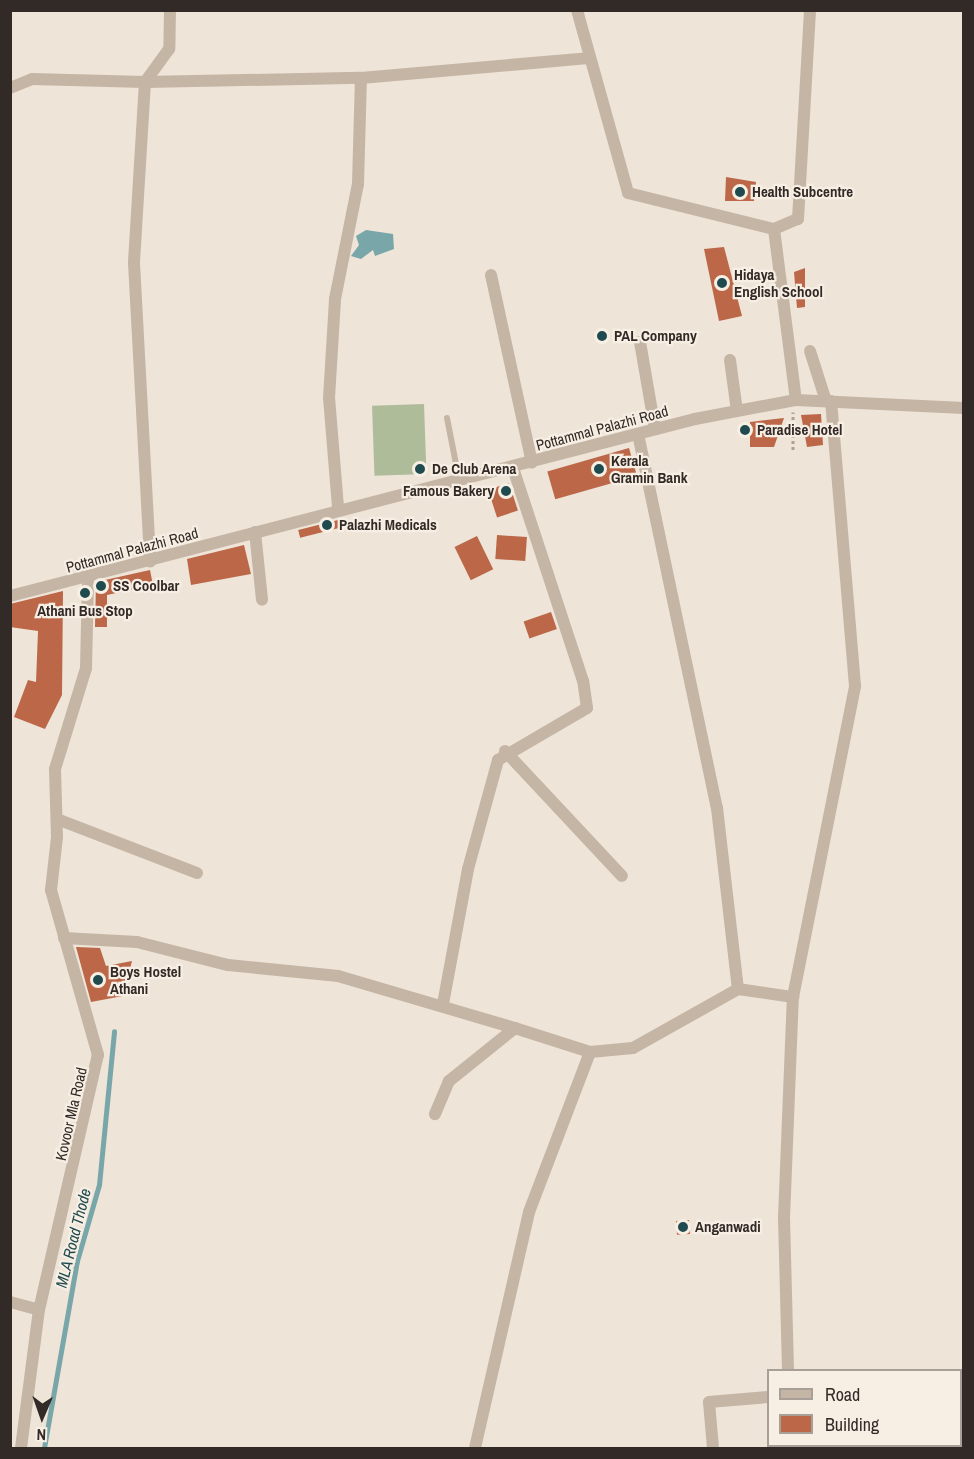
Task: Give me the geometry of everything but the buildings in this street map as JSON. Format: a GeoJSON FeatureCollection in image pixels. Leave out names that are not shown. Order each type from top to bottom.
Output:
{"type":"FeatureCollection","features":[{"type":"Feature","properties":{"kind":"street"},"geometry":{"type":"LineString","coordinates":[[150,562],[134,263],[145,82],[169,49],[170,10]]}},
{"type":"Feature","properties":{"kind":"street"},"geometry":{"type":"LineString","coordinates":[[577,10],[588,58],[628,193],[774,229],[798,219],[810,10]]}},
{"type":"Feature","properties":{"kind":"street"},"geometry":{"type":"LineString","coordinates":[[10,88],[32,80],[145,82],[361,78],[588,58]]}},
{"type":"Feature","properties":{"kind":"street"},"geometry":{"type":"LineString","coordinates":[[338,507],[328,398],[335,299],[358,184],[361,78]]}},
{"type":"Feature","properties":{"kind":"street"},"geometry":{"type":"LineString","coordinates":[[774,229],[795,401]]}},
{"type":"Feature","properties":{"kind":"street"},"geometry":{"type":"LineString","coordinates":[[491,275],[532,463]]}},
{"type":"Feature","properties":{"kind":"street"},"geometry":{"type":"LineString","coordinates":[[640,342],[655,429]]}},
{"type":"Feature","properties":{"kind":"street"},"geometry":{"type":"LineString","coordinates":[[788,1369],[784,1218],[793,997],[855,686],[828,401],[810,351]]}},
{"type":"Feature","properties":{"kind":"street"},"geometry":{"type":"LineString","coordinates":[[730,360],[737,411]]}},
{"type":"Feature","properties":{"kind":"street","name":"Pottammal Palazhi Road"},"geometry":{"type":"LineString","coordinates":[[10,596],[150,562],[338,507],[513,468],[634,434],[737,411],[795,401],[963,408]]}},
{"type":"Feature","properties":{"kind":"street"},"geometry":{"type":"LineString","coordinates":[[634,434],[717,808],[738,989]]}},
{"type":"Feature","properties":{"kind":"street"},"geometry":{"type":"LineString","coordinates":[[443,1004],[478,828],[506,751],[587,708],[583,681],[513,468]]}},
{"type":"Feature","properties":{"kind":"street"},"geometry":{"type":"LineString","coordinates":[[255,532],[262,600]]}},
{"type":"Feature","properties":{"kind":"street","name":"Kovoor Mla Road"},"geometry":{"type":"LineString","coordinates":[[21,1449],[39,1310],[98,1055],[51,890],[57,819],[58,749],[86,668],[88,578]]}},
{"type":"Feature","properties":{"kind":"street"},"geometry":{"type":"LineString","coordinates":[[506,751],[622,876]]}},
{"type":"Feature","properties":{"kind":"street"},"geometry":{"type":"LineString","coordinates":[[57,819],[197,873]]}},
{"type":"Feature","properties":{"kind":"street"},"geometry":{"type":"LineString","coordinates":[[64,938],[137,942],[228,965],[338,976],[443,1004],[590,1052],[633,1048],[738,989],[793,997]]}},
{"type":"Feature","properties":{"kind":"street"},"geometry":{"type":"LineString","coordinates":[[435,1114],[449,1082],[515,1028]]}},
{"type":"Feature","properties":{"kind":"street"},"geometry":{"type":"LineString","coordinates":[[475,1449],[529,1212],[590,1052]]}},
{"type":"Feature","properties":{"kind":"street"},"geometry":{"type":"LineString","coordinates":[[10,1302],[39,1310]]}},
{"type":"Feature","properties":{"kind":"street"},"geometry":{"type":"LineString","coordinates":[[712,1449],[709,1402],[767,1397]]}},
{"type":"Feature","properties":{"kind":"lane"},"geometry":{"type":"LineString","coordinates":[[447,418],[459,479]]}},
{"type":"Feature","properties":{"kind":"lane"},"geometry":{"type":"LineString","coordinates":[[634,434],[643,479]]}},
{"type":"Feature","properties":{"kind":"path"},"geometry":{"type":"LineString","coordinates":[[793,450],[795,401]]}},
{"type":"Feature","properties":{"kind":"green space"},"geometry":{"type":"Polygon","coordinates":[[[424,404],[426,474],[374,476],[372,406],[424,404]]]}},
{"type":"Feature","properties":{"kind":"water"},"geometry":{"type":"Polygon","coordinates":[[[366,230],[393,234],[394,249],[375,256],[373,250],[361,259],[351,256],[359,245],[356,236],[366,230]]]}},
{"type":"Feature","properties":{"kind":"waterway","name":"MLA Road Thode"},"geometry":{"type":"LineString","coordinates":[[44,1448],[77,1261],[99,1185],[114,1032]]}},
{"type":"Feature","properties":{"kind":"place","name":"Health Subcentre"},"geometry":{"type":"Point","coordinates":[740,192]}},
{"type":"Feature","properties":{"kind":"place","name":"Hidaya English School"},"geometry":{"type":"Point","coordinates":[722,283]}},
{"type":"Feature","properties":{"kind":"place","name":"PAL Company"},"geometry":{"type":"Point","coordinates":[602,336]}},
{"type":"Feature","properties":{"kind":"place","name":"Paradise Hotel"},"geometry":{"type":"Point","coordinates":[745,430]}},
{"type":"Feature","properties":{"kind":"place","name":"De Club Arena"},"geometry":{"type":"Point","coordinates":[420,469]}},
{"type":"Feature","properties":{"kind":"place","name":"Kerala Gramin Bank"},"geometry":{"type":"Point","coordinates":[599,469]}},
{"type":"Feature","properties":{"kind":"place","name":"Famous Bakery"},"geometry":{"type":"Point","coordinates":[506,491]}},
{"type":"Feature","properties":{"kind":"place","name":"Palazhi Medicals"},"geometry":{"type":"Point","coordinates":[327,525]}},
{"type":"Feature","properties":{"kind":"place","name":"SS Coolbar"},"geometry":{"type":"Point","coordinates":[101,586]}},
{"type":"Feature","properties":{"kind":"place","name":"Athani Bus Stop"},"geometry":{"type":"Point","coordinates":[85,593]}},
{"type":"Feature","properties":{"kind":"place","name":"Boys Hostel Athani"},"geometry":{"type":"Point","coordinates":[98,980]}},
{"type":"Feature","properties":{"kind":"place","name":"Anganwadi"},"geometry":{"type":"Point","coordinates":[683,1227]}}]}
